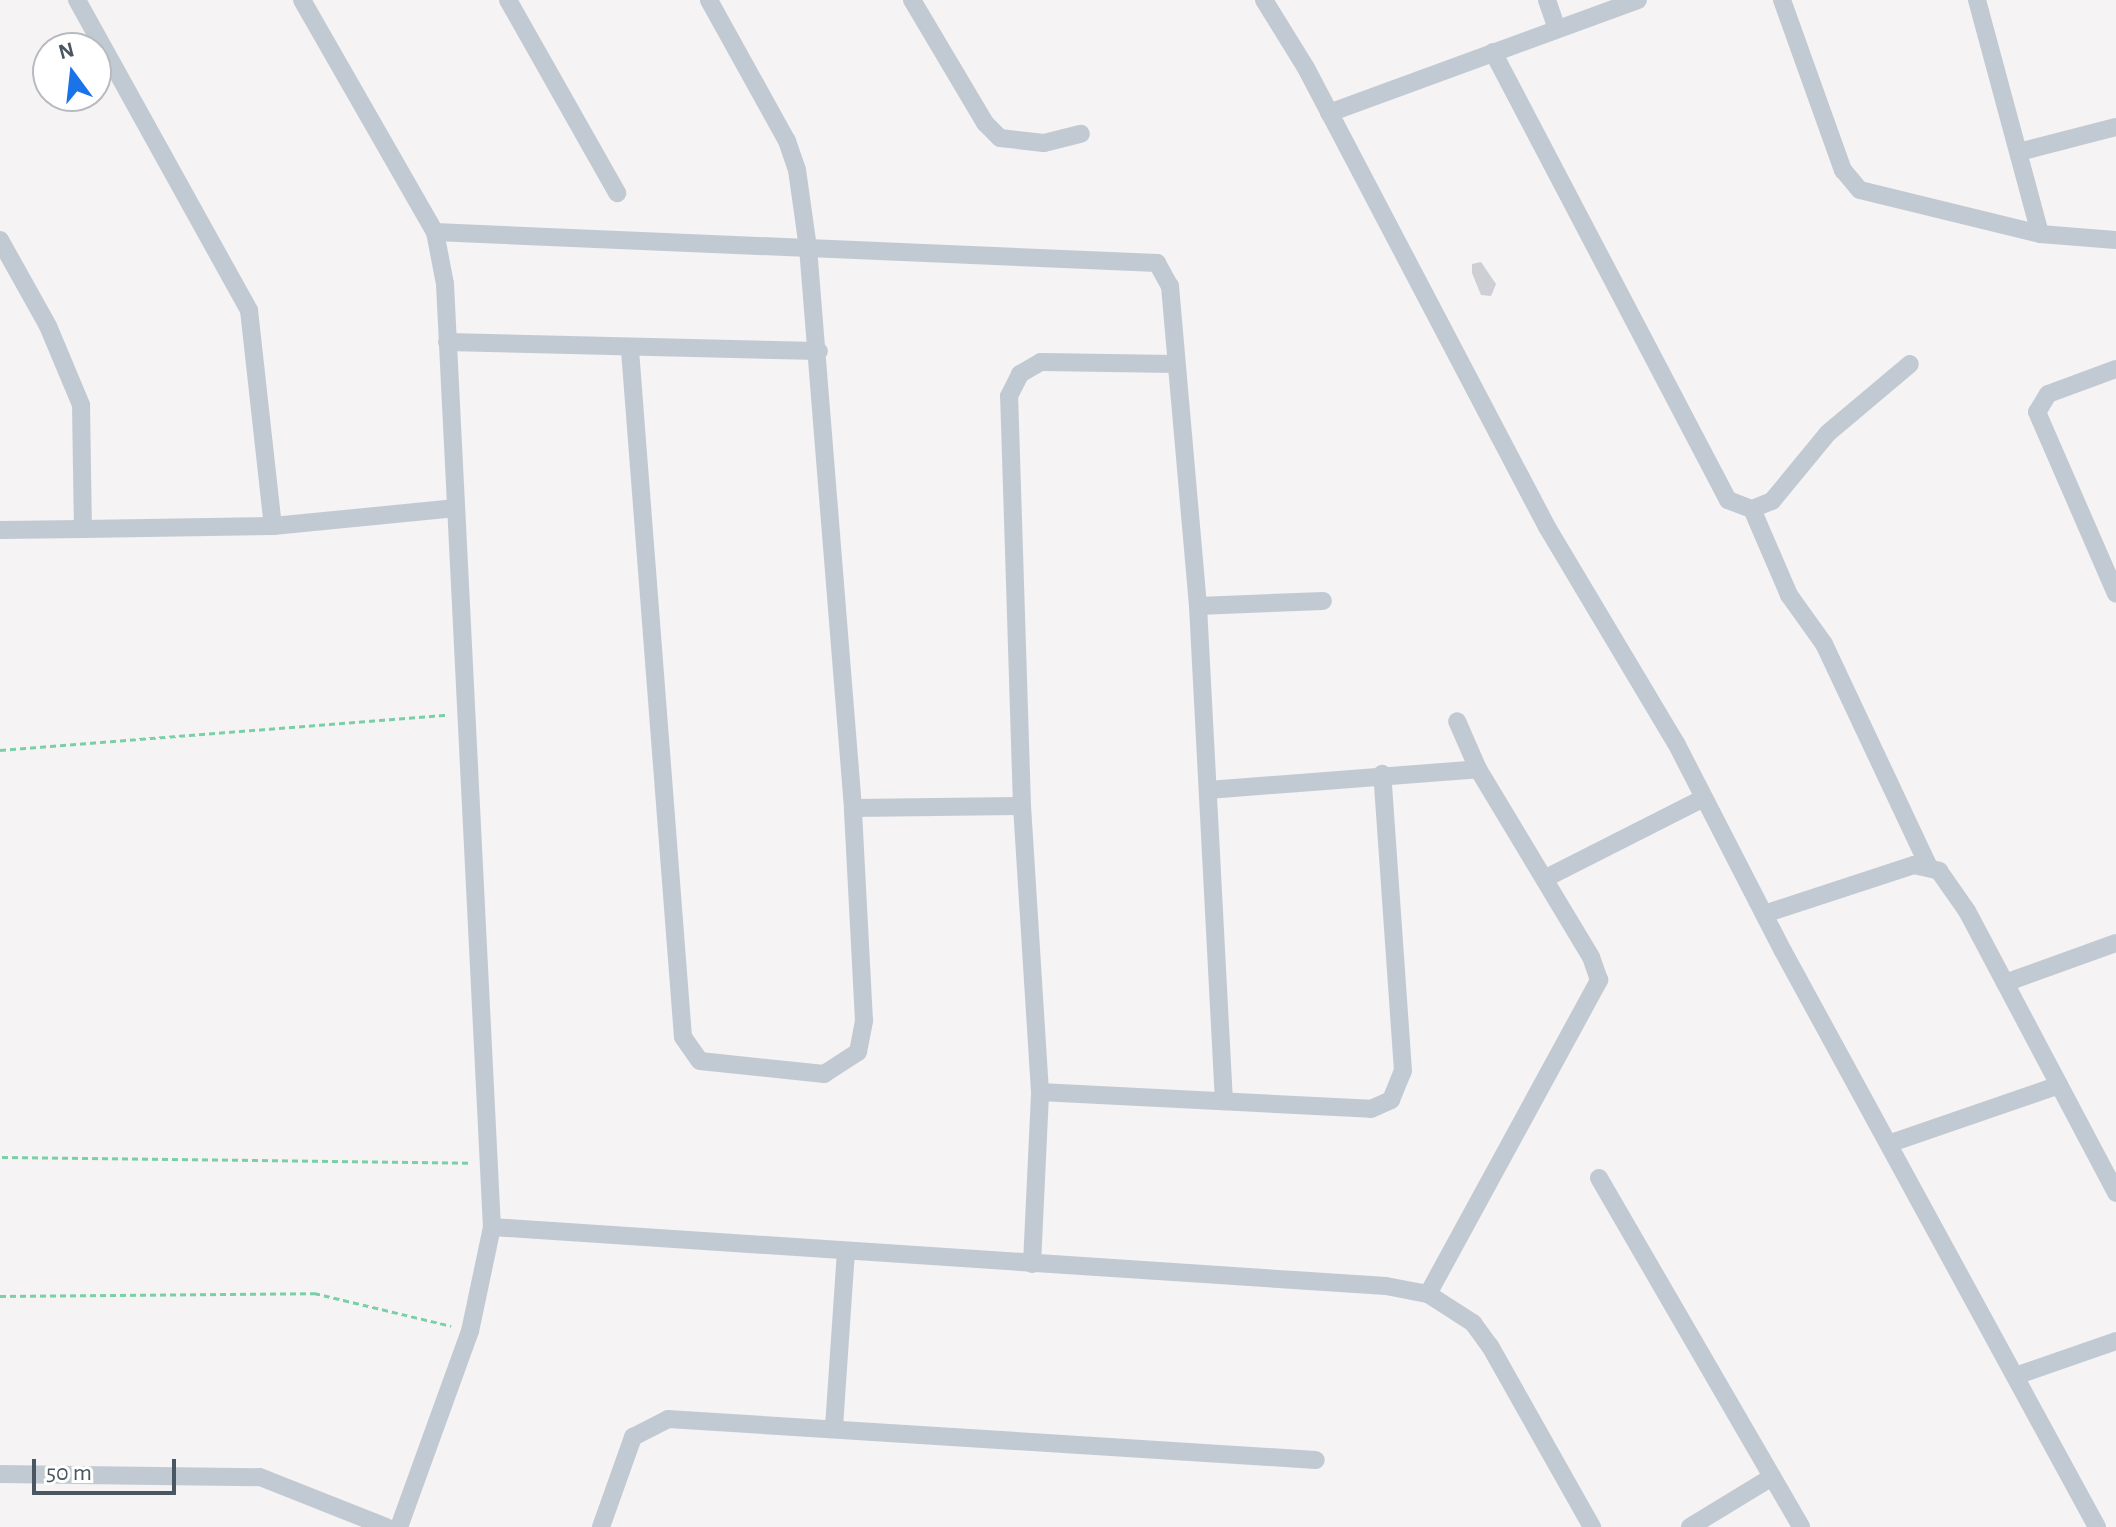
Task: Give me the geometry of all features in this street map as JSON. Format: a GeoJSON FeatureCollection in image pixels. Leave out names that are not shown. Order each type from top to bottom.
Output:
{"type":"FeatureCollection","features":[{"type":"Feature","properties":{"kind":"street"},"geometry":{"type":"LineString","coordinates":[[77,0],[249,310],[273,526]]}},
{"type":"Feature","properties":{"kind":"street"},"geometry":{"type":"LineString","coordinates":[[302,0],[435,232],[445,284],[470,713],[492,1227],[470,1331],[399,1527]]}},
{"type":"Feature","properties":{"kind":"street"},"geometry":{"type":"LineString","coordinates":[[508,0],[617,193]]}},
{"type":"Feature","properties":{"kind":"street"},"geometry":{"type":"LineString","coordinates":[[630,350],[682,1024],[690,1051],[700,1061],[824,1074],[838,1070],[858,1052],[864,1021],[853,808],[819,351],[808,248],[797,170],[787,141],[709,0]]}},
{"type":"Feature","properties":{"kind":"street"},"geometry":{"type":"LineString","coordinates":[[912,0],[985,123],[1000,138],[1044,143],[1081,134]]}},
{"type":"Feature","properties":{"kind":"street"},"geometry":{"type":"LineString","coordinates":[[1264,0],[1329,113],[1547,527],[1704,798],[1764,914],[2018,1375],[2097,1527]]}},
{"type":"Feature","properties":{"kind":"street"},"geometry":{"type":"LineString","coordinates":[[1547,0],[1557,29]]}},
{"type":"Feature","properties":{"kind":"street"},"geometry":{"type":"LineString","coordinates":[[1329,113],[1638,0]]}},
{"type":"Feature","properties":{"kind":"street"},"geometry":{"type":"LineString","coordinates":[[1782,0],[1849,181],[1860,190],[1927,209],[2040,234],[2116,240]]}},
{"type":"Feature","properties":{"kind":"street"},"geometry":{"type":"LineString","coordinates":[[1977,0],[2040,234]]}},
{"type":"Feature","properties":{"kind":"street"},"geometry":{"type":"LineString","coordinates":[[1493,52],[1722,492],[1735,505],[1752,509],[1772,501],[1828,433],[1910,364]]}},
{"type":"Feature","properties":{"kind":"street"},"geometry":{"type":"LineString","coordinates":[[2019,152],[2116,127]]}},
{"type":"Feature","properties":{"kind":"street"},"geometry":{"type":"LineString","coordinates":[[435,232],[1151,259],[1170,286],[1198,606],[1224,1101]]}},
{"type":"Feature","properties":{"kind":"street"},"geometry":{"type":"LineString","coordinates":[[0,240],[48,326],[81,405],[83,529]]}},
{"type":"Feature","properties":{"kind":"street"},"geometry":{"type":"LineString","coordinates":[[447,342],[630,350],[819,351]]}},
{"type":"Feature","properties":{"kind":"street"},"geometry":{"type":"LineString","coordinates":[[1032,1264],[1040,1092],[1022,806],[1009,396],[1020,374],[1041,362],[1176,364]]}},
{"type":"Feature","properties":{"kind":"street"},"geometry":{"type":"LineString","coordinates":[[2116,369],[2048,394],[2037,412],[2116,594]]}},
{"type":"Feature","properties":{"kind":"street"},"geometry":{"type":"LineString","coordinates":[[0,530],[273,526],[456,508]]}},
{"type":"Feature","properties":{"kind":"street"},"geometry":{"type":"LineString","coordinates":[[1752,509],[1789,595],[1824,644],[1928,865],[1950,883],[2116,1193]]}},
{"type":"Feature","properties":{"kind":"street"},"geometry":{"type":"LineString","coordinates":[[1198,606],[1323,601]]}},
{"type":"Feature","properties":{"kind":"street"},"geometry":{"type":"LineString","coordinates":[[1428,1294],[1598,985],[1598,971],[1546,878],[1478,769],[1457,721]]}},
{"type":"Feature","properties":{"kind":"street"},"geometry":{"type":"LineString","coordinates":[[1208,790],[1382,774],[1478,769]]}},
{"type":"Feature","properties":{"kind":"street"},"geometry":{"type":"LineString","coordinates":[[1040,1092],[1371,1109],[1383,1107],[1397,1093],[1403,1071],[1382,774]]}},
{"type":"Feature","properties":{"kind":"street"},"geometry":{"type":"LineString","coordinates":[[1546,878],[1704,798]]}},
{"type":"Feature","properties":{"kind":"street"},"geometry":{"type":"LineString","coordinates":[[853,808],[1022,806]]}},
{"type":"Feature","properties":{"kind":"street"},"geometry":{"type":"LineString","coordinates":[[1764,914],[1928,865]]}},
{"type":"Feature","properties":{"kind":"street"},"geometry":{"type":"LineString","coordinates":[[2005,983],[2116,943]]}},
{"type":"Feature","properties":{"kind":"street"},"geometry":{"type":"LineString","coordinates":[[1891,1143],[2059,1085]]}},
{"type":"Feature","properties":{"kind":"street"},"geometry":{"type":"LineString","coordinates":[[1599,1178],[1801,1527]]}},
{"type":"Feature","properties":{"kind":"street"},"geometry":{"type":"LineString","coordinates":[[492,1227],[1386,1286],[1428,1294],[1462,1314],[1490,1346],[1592,1527]]}},
{"type":"Feature","properties":{"kind":"street"},"geometry":{"type":"LineString","coordinates":[[834,1427],[846,1252]]}},
{"type":"Feature","properties":{"kind":"street"},"geometry":{"type":"LineString","coordinates":[[2018,1375],[2116,1341]]}},
{"type":"Feature","properties":{"kind":"street"},"geometry":{"type":"LineString","coordinates":[[601,1527],[628,1446],[648,1425],[679,1418],[1316,1460]]}},
{"type":"Feature","properties":{"kind":"street"},"geometry":{"type":"LineString","coordinates":[[0,1474],[260,1477],[386,1527]]}},
{"type":"Feature","properties":{"kind":"street"},"geometry":{"type":"LineString","coordinates":[[1690,1527],[1772,1477]]}},
{"type":"Feature","properties":{"kind":"path"},"geometry":{"type":"LineString","coordinates":[[0,750],[470,713]]}},
{"type":"Feature","properties":{"kind":"path"},"geometry":{"type":"LineString","coordinates":[[2,1157],[489,1164]]}},
{"type":"Feature","properties":{"kind":"path"},"geometry":{"type":"LineString","coordinates":[[0,1296],[314,1293],[395,1309],[470,1331]]}},
{"type":"Feature","properties":{"kind":"building"},"geometry":{"type":"Polygon","coordinates":[[[1481,262],[1496,284],[1491,296],[1481,295],[1472,273],[1472,264],[1481,262]]]}}]}
